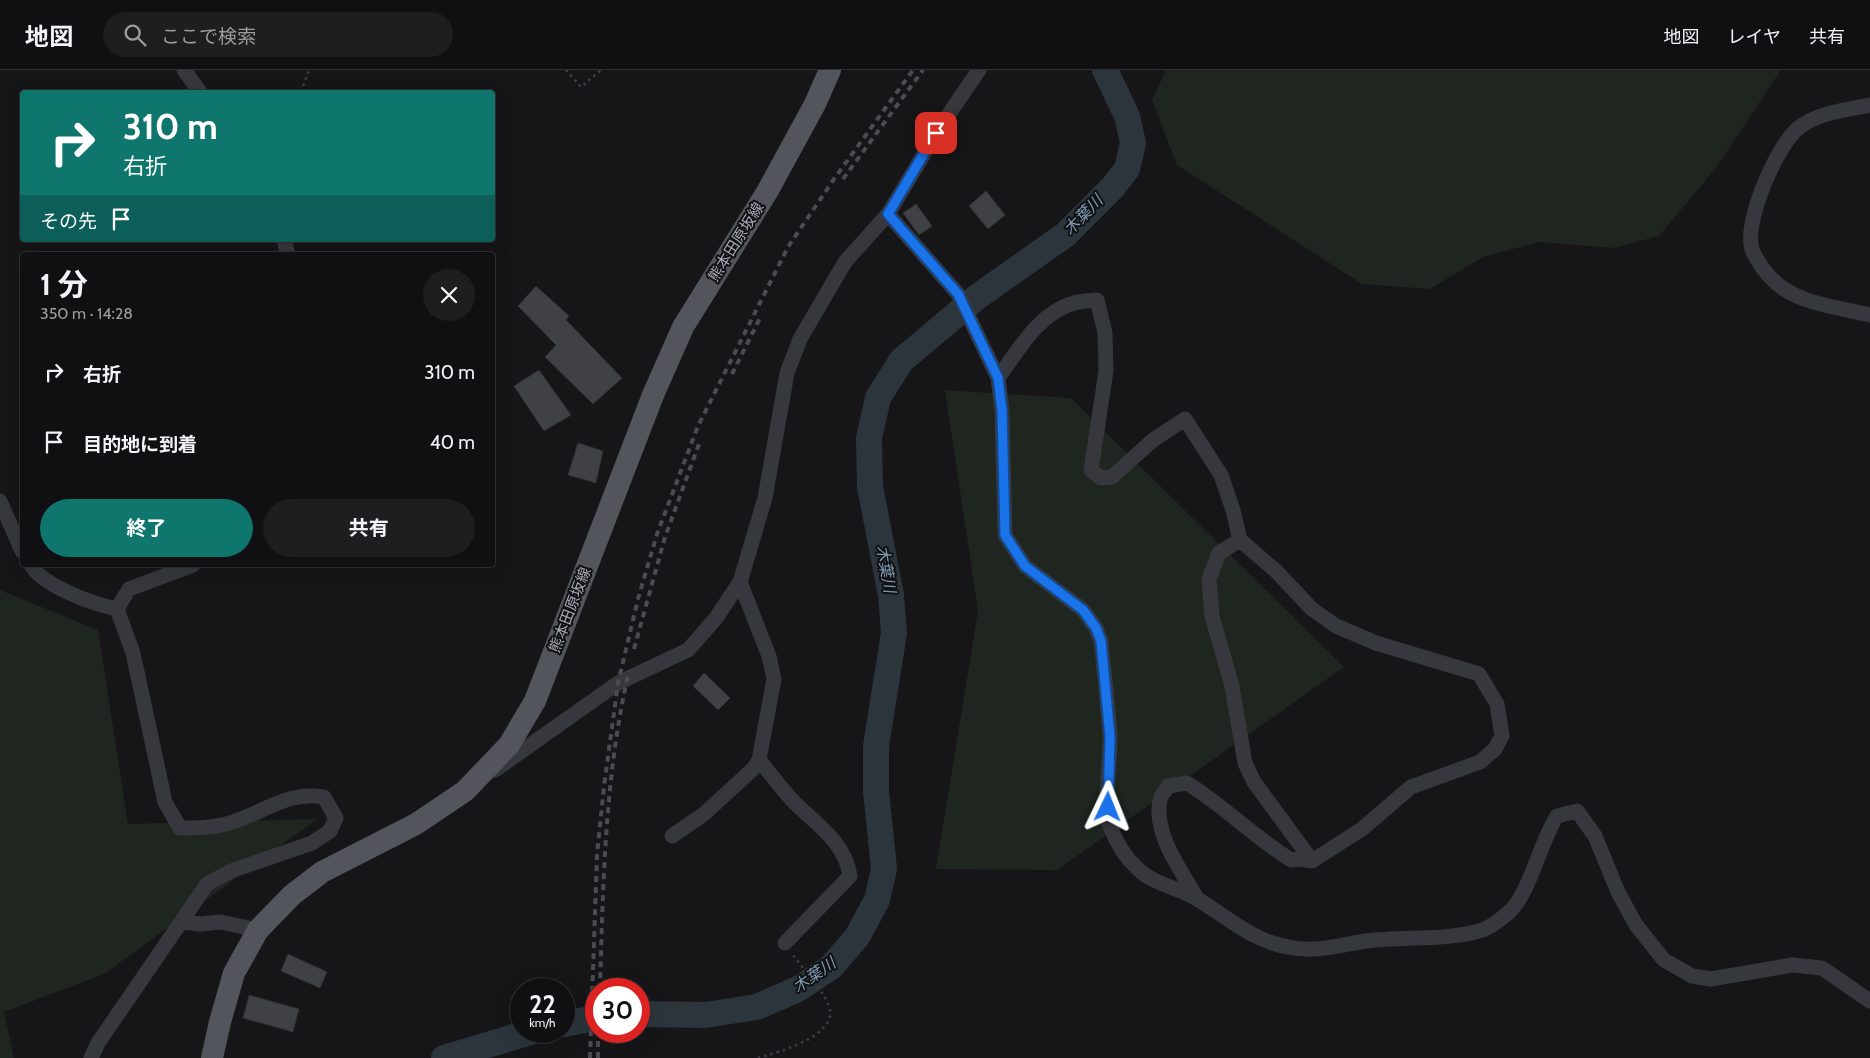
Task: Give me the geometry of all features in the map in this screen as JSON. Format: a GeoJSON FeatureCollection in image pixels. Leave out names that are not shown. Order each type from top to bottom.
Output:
{"type":"FeatureCollection","features":[{"type":"Feature","properties":{"kind":"main road","name":"熊本田原坂線"},"geometry":{"type":"LineString","coordinates":[[212,1058],[234,973],[258,930],[292,895],[322,872],[416,824],[466,791],[509,745],[535,701],[653,395],[683,327],[767,192],[815,104],[830,70]]}},
{"type":"Feature","properties":{"kind":"street"},"geometry":{"type":"LineString","coordinates":[[184,70],[199,90]]}},
{"type":"Feature","properties":{"kind":"street"},"geometry":{"type":"LineString","coordinates":[[466,791],[618,683],[688,650],[716,618],[740,582],[765,498],[786,373],[800,339],[845,262],[888,214],[942,124],[979,70]]}},
{"type":"Feature","properties":{"kind":"street"},"geometry":{"type":"LineString","coordinates":[[1870,105],[1818,116],[1800,126],[1791,136],[1766,179],[1751,220],[1752,249],[1771,278],[1795,295],[1870,315]]}},
{"type":"Feature","properties":{"kind":"street"},"geometry":{"type":"LineString","coordinates":[[888,214],[942,272],[958,294],[998,378],[1002,411],[1005,535],[1025,566],[1083,610],[1096,628],[1101,641],[1110,737],[1108,807],[1110,827],[1124,853],[1137,869],[1169,888],[1176,889],[1198,900],[1252,935],[1286,947],[1330,949],[1367,941],[1440,937],[1481,931],[1509,913],[1525,888],[1548,829],[1557,816],[1577,811],[1595,836],[1618,892],[1636,925],[1664,960],[1692,976],[1711,979],[1792,965],[1822,968],[1870,1001]]}},
{"type":"Feature","properties":{"kind":"street"},"geometry":{"type":"LineString","coordinates":[[998,378],[1032,331],[1049,316],[1073,303],[1097,300],[1105,333],[1106,371],[1091,470],[1101,478],[1112,477],[1153,440],[1185,419],[1221,475],[1233,510],[1240,540],[1276,571],[1312,609],[1336,626],[1376,643],[1479,674],[1497,704],[1502,736],[1494,749],[1480,762],[1411,787],[1362,829],[1312,861],[1292,860],[1267,845],[1211,798],[1187,783],[1168,786],[1160,799],[1161,822],[1168,848],[1198,900]]}},
{"type":"Feature","properties":{"kind":"street"},"geometry":{"type":"LineString","coordinates":[[0,501],[20,546]]}},
{"type":"Feature","properties":{"kind":"street"},"geometry":{"type":"LineString","coordinates":[[1240,540],[1219,553],[1209,579],[1212,616],[1232,686],[1245,763],[1254,782],[1312,861]]}},
{"type":"Feature","properties":{"kind":"street"},"geometry":{"type":"LineString","coordinates":[[32,567],[36,574],[53,584],[117,609],[133,653],[165,802],[180,828],[224,825],[278,803],[313,794],[324,797],[336,818],[330,831],[312,843],[230,871],[207,884],[98,1043],[91,1058]]}},
{"type":"Feature","properties":{"kind":"street"},"geometry":{"type":"LineString","coordinates":[[117,609],[129,590],[188,567]]}},
{"type":"Feature","properties":{"kind":"street"},"geometry":{"type":"LineString","coordinates":[[672,836],[704,814],[753,769],[759,760],[774,678],[769,656],[740,582]]}},
{"type":"Feature","properties":{"kind":"street"},"geometry":{"type":"LineString","coordinates":[[759,760],[795,803],[815,819],[834,842],[849,866],[850,876],[784,943]]}},
{"type":"Feature","properties":{"kind":"street"},"geometry":{"type":"LineString","coordinates":[[182,922],[201,924],[220,922],[258,930]]}},
{"type":"Feature","properties":{"kind":"path"},"geometry":{"type":"LineString","coordinates":[[302,90],[308,70]]}},
{"type":"Feature","properties":{"kind":"path"},"geometry":{"type":"LineString","coordinates":[[566,70],[581,87],[601,70]]}},
{"type":"Feature","properties":{"kind":"path"},"geometry":{"type":"LineString","coordinates":[[758,1058],[794,1048],[828,1024],[831,1015],[828,1004],[784,943]]}},
{"type":"Feature","properties":{"kind":"shaded area"},"geometry":{"type":"Polygon","coordinates":[[[1166,70],[1781,70],[1716,168],[1659,236],[1614,248],[1539,242],[1483,257],[1430,289],[1362,284],[1177,165],[1152,100],[1166,70]]]}},
{"type":"Feature","properties":{"kind":"shaded area"},"geometry":{"type":"Polygon","coordinates":[[[945,390],[1071,398],[1344,667],[1057,870],[936,869],[978,611],[945,390]]]}},
{"type":"Feature","properties":{"kind":"shaded area"},"geometry":{"type":"Polygon","coordinates":[[[0,590],[98,630],[128,824],[317,819],[104,974],[4,1012],[14,1058],[0,1058],[0,590]]]}},
{"type":"Feature","properties":{"kind":"building"},"geometry":{"type":"Polygon","coordinates":[[[986,191],[1005,215],[988,229],[969,206],[986,191]]]}},
{"type":"Feature","properties":{"kind":"building"},"geometry":{"type":"Polygon","coordinates":[[[916,204],[932,226],[919,235],[903,213],[916,204]]]}},
{"type":"Feature","properties":{"kind":"building"},"geometry":{"type":"Polygon","coordinates":[[[536,286],[569,316],[566,320],[622,378],[593,404],[545,357],[556,345],[518,306],[536,286]]]}},
{"type":"Feature","properties":{"kind":"building"},"geometry":{"type":"Polygon","coordinates":[[[539,370],[571,415],[544,431],[514,386],[539,370]]]}},
{"type":"Feature","properties":{"kind":"building"},"geometry":{"type":"Polygon","coordinates":[[[578,443],[603,451],[596,483],[568,475],[578,443]]]}},
{"type":"Feature","properties":{"kind":"building"},"geometry":{"type":"Polygon","coordinates":[[[704,673],[730,698],[718,710],[693,686],[704,673]]]}},
{"type":"Feature","properties":{"kind":"building"},"geometry":{"type":"Polygon","coordinates":[[[288,954],[327,972],[320,988],[281,971],[288,954]]]}},
{"type":"Feature","properties":{"kind":"building"},"geometry":{"type":"Polygon","coordinates":[[[249,995],[299,1009],[293,1032],[243,1018],[249,995]]]}},
{"type":"Feature","properties":{"kind":"waterway","name":"木葉川"},"geometry":{"type":"LineString","coordinates":[[650,1014],[705,1015],[757,1007],[798,989],[831,967],[857,937],[877,900],[884,869],[876,791],[876,746],[894,633],[891,595],[870,487],[869,438],[878,398],[901,361],[977,297],[1065,235],[1113,187],[1127,169],[1133,143],[1127,116],[1105,70]]}},
{"type":"Feature","properties":{"kind":"waterway","name":"木葉川"},"geometry":{"type":"LineString","coordinates":[[575,1022],[585,1020]]}},
{"type":"Feature","properties":{"kind":"waterway","name":"木葉川"},"geometry":{"type":"LineString","coordinates":[[444,1058],[510,1038]]}},
{"type":"Feature","properties":{"kind":"railway"},"geometry":{"type":"LineString","coordinates":[[590,1058],[597,855],[604,786],[618,683],[638,599],[657,534],[698,426],[788,247],[834,179],[913,70]]}},
{"type":"Feature","properties":{"kind":"railway"},"geometry":{"type":"LineString","coordinates":[[843,179],[923,70]]}},
{"type":"Feature","properties":{"kind":"railway"},"geometry":{"type":"LineString","coordinates":[[732,374],[760,318]]}},
{"type":"Feature","properties":{"kind":"railway"},"geometry":{"type":"LineString","coordinates":[[634,649],[665,537],[699,444]]}},
{"type":"Feature","properties":{"kind":"railway"},"geometry":{"type":"LineString","coordinates":[[600,978],[604,869],[610,789],[621,710],[629,671]]}},
{"type":"Feature","properties":{"kind":"railway"},"geometry":{"type":"LineString","coordinates":[[598,1043],[598,1058]]}},
{"type":"Feature","properties":{"kind":"route"},"geometry":{"type":"LineString","coordinates":[[936,133],[888,214],[942,272],[958,294],[998,378],[1002,411],[1005,535],[1025,566],[1083,610],[1096,628],[1101,641],[1110,737],[1108,807]]}}]}
